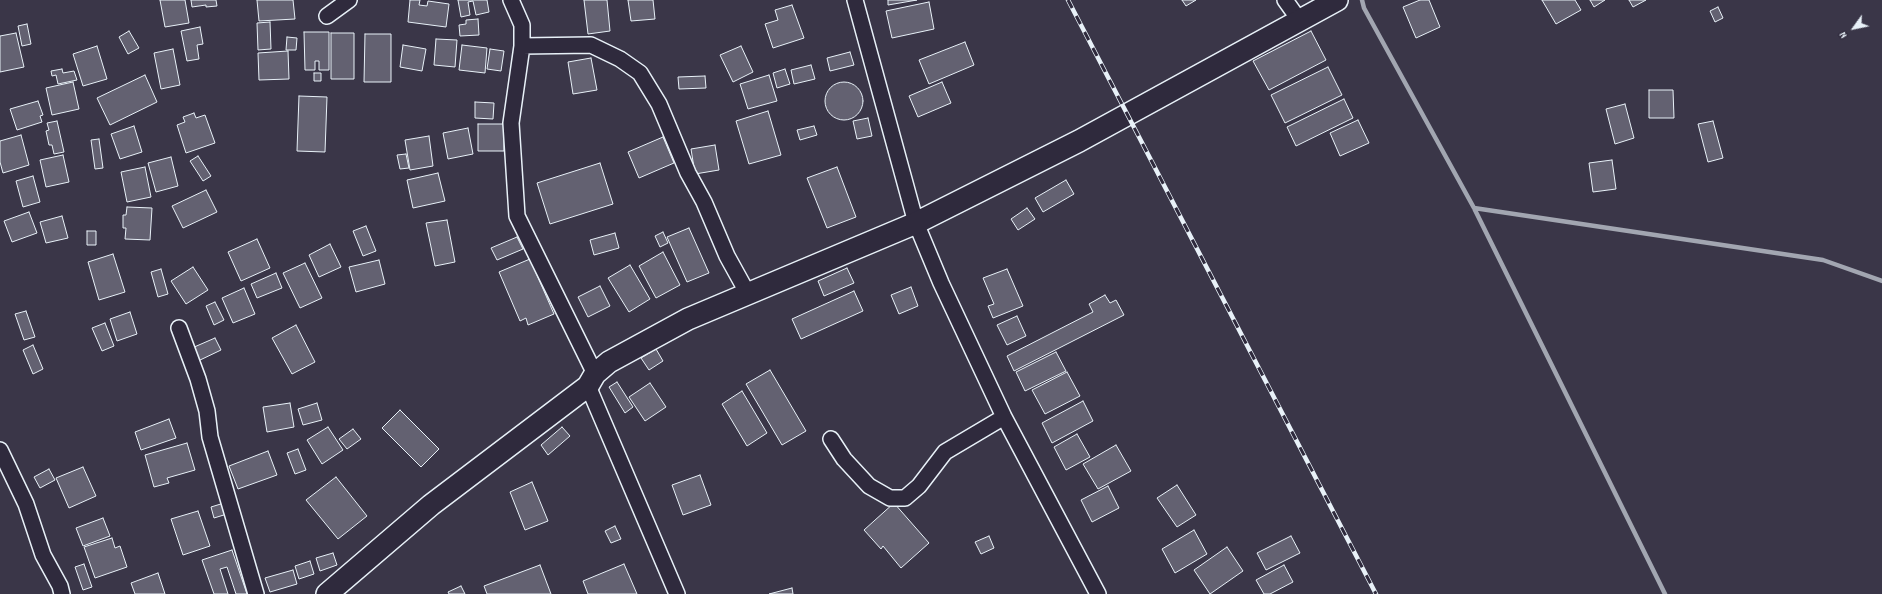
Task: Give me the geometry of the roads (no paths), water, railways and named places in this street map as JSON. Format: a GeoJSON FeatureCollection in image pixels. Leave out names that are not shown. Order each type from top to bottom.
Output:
{"type":"FeatureCollection","features":[{"type":"Feature","properties":{"kind":"street"},"geometry":{"type":"LineString","coordinates":[[327,16],[349,0]]}},
{"type":"Feature","properties":{"kind":"street"},"geometry":{"type":"LineString","coordinates":[[511,0],[522,25],[522,46],[511,123],[517,216],[591,380],[677,594]]}},
{"type":"Feature","properties":{"kind":"street"},"geometry":{"type":"LineString","coordinates":[[855,0],[916,223],[941,283],[1004,418],[1098,594]]}},
{"type":"Feature","properties":{"kind":"street"},"geometry":{"type":"LineString","coordinates":[[1285,0],[1300,20]]}},
{"type":"Feature","properties":{"kind":"street"},"geometry":{"type":"LineString","coordinates":[[327,594],[432,505],[591,380],[609,362],[688,319],[916,223],[1079,141],[1336,0]]}},
{"type":"Feature","properties":{"kind":"street"},"geometry":{"type":"LineString","coordinates":[[522,46],[591,45],[620,59],[640,73],[659,104],[688,173],[704,202],[727,256],[748,294]]}},
{"type":"Feature","properties":{"kind":"street"},"geometry":{"type":"LineString","coordinates":[[179,328],[198,379],[207,411],[210,437],[256,594]]}},
{"type":"Feature","properties":{"kind":"street"},"geometry":{"type":"LineString","coordinates":[[831,439],[844,459],[869,486],[890,498],[905,498],[919,486],[945,452],[1004,418]]}},
{"type":"Feature","properties":{"kind":"street"},"geometry":{"type":"LineString","coordinates":[[0,450],[26,504],[43,555],[60,586],[62,594]]}},
{"type":"Feature","properties":{"kind":"waterway"},"geometry":{"type":"LineString","coordinates":[[1362,0],[1364,8],[1474,208],[1665,594]]}},
{"type":"Feature","properties":{"kind":"waterway"},"geometry":{"type":"LineString","coordinates":[[1474,208],[1823,260],[1882,281]]}},
{"type":"Feature","properties":{"kind":"railway"},"geometry":{"type":"LineString","coordinates":[[1068,0],[1376,594]]}}]}
